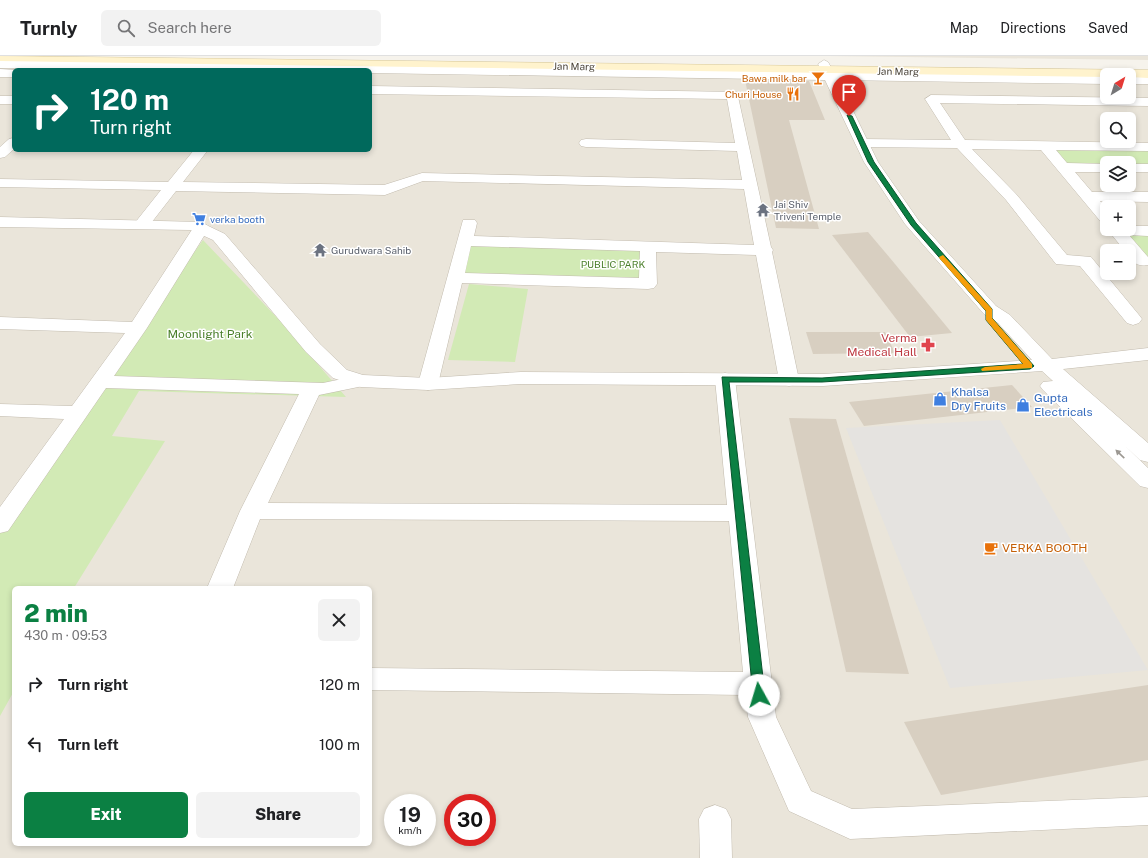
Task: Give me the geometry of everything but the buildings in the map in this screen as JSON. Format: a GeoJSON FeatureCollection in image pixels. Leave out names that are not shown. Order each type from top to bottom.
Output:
{"type":"FeatureCollection","features":[{"type":"Feature","properties":{"kind":"main road","name":"Jan Marg"},"geometry":{"type":"LineString","coordinates":[[268,56],[648,61],[826,70],[1148,74]]}},
{"type":"Feature","properties":{"kind":"main road","name":"Jan Marg"},"geometry":{"type":"LineString","coordinates":[[0,58],[648,61]]}},
{"type":"Feature","properties":{"kind":"main road","name":"Jan Marg"},"geometry":{"type":"LineString","coordinates":[[826,70],[1148,68]]}},
{"type":"Feature","properties":{"kind":"street"},"geometry":{"type":"LineString","coordinates":[[0,64],[826,70],[1100,80]]}},
{"type":"Feature","properties":{"kind":"street"},"geometry":{"type":"LineString","coordinates":[[826,70],[871,162],[914,224],[990,310],[988,318],[1038,365],[1148,481]]}},
{"type":"Feature","properties":{"kind":"street"},"geometry":{"type":"LineString","coordinates":[[0,73],[12,74]]}},
{"type":"Feature","properties":{"kind":"street"},"geometry":{"type":"LineString","coordinates":[[1136,80],[1148,80]]}},
{"type":"Feature","properties":{"kind":"street"},"geometry":{"type":"LineString","coordinates":[[372,90],[733,95],[765,250],[789,380]]}},
{"type":"Feature","properties":{"kind":"street"},"geometry":{"type":"LineString","coordinates":[[1100,261],[1062,260],[1011,197],[960,145],[931,99],[950,98],[1148,102]]}},
{"type":"Feature","properties":{"kind":"street"},"geometry":{"type":"LineString","coordinates":[[0,100],[12,100]]}},
{"type":"Feature","properties":{"kind":"street"},"geometry":{"type":"LineString","coordinates":[[586,143],[744,147]]}},
{"type":"Feature","properties":{"kind":"street"},"geometry":{"type":"LineString","coordinates":[[862,143],[1148,147]]}},
{"type":"Feature","properties":{"kind":"street"},"geometry":{"type":"LineString","coordinates":[[0,154],[12,144]]}},
{"type":"Feature","properties":{"kind":"street"},"geometry":{"type":"LineString","coordinates":[[1045,146],[1100,210]]}},
{"type":"Feature","properties":{"kind":"street"},"geometry":{"type":"LineString","coordinates":[[142,224],[199,152]]}},
{"type":"Feature","properties":{"kind":"street"},"geometry":{"type":"LineString","coordinates":[[1064,167],[1100,168]]}},
{"type":"Feature","properties":{"kind":"street"},"geometry":{"type":"LineString","coordinates":[[1136,168],[1148,168]]}},
{"type":"Feature","properties":{"kind":"street"},"geometry":{"type":"LineString","coordinates":[[0,183],[385,190],[422,177],[751,184]]}},
{"type":"Feature","properties":{"kind":"street"},"geometry":{"type":"LineString","coordinates":[[1088,196],[1148,197]]}},
{"type":"Feature","properties":{"kind":"street"},"geometry":{"type":"LineString","coordinates":[[0,222],[194,225],[201,228],[219,237],[313,348],[340,374],[360,381]]}},
{"type":"Feature","properties":{"kind":"street"},"geometry":{"type":"LineString","coordinates":[[428,384],[469,224]]}},
{"type":"Feature","properties":{"kind":"street"},"geometry":{"type":"LineString","coordinates":[[0,525],[138,328],[201,228]]}},
{"type":"Feature","properties":{"kind":"street"},"geometry":{"type":"LineString","coordinates":[[1136,229],[1148,231]]}},
{"type":"Feature","properties":{"kind":"street"},"geometry":{"type":"LineString","coordinates":[[1121,236],[1140,261]]}},
{"type":"Feature","properties":{"kind":"street"},"geometry":{"type":"LineString","coordinates":[[465,242],[765,250]]}},
{"type":"Feature","properties":{"kind":"street"},"geometry":{"type":"LineString","coordinates":[[455,278],[648,284],[648,247]]}},
{"type":"Feature","properties":{"kind":"street"},"geometry":{"type":"LineString","coordinates":[[1085,261],[1133,319]]}},
{"type":"Feature","properties":{"kind":"street"},"geometry":{"type":"LineString","coordinates":[[0,323],[138,328]]}},
{"type":"Feature","properties":{"kind":"street"},"geometry":{"type":"LineString","coordinates":[[99,382],[312,389],[332,388],[360,381],[428,384],[521,378],[822,380],[1038,365],[1148,354]]}},
{"type":"Feature","properties":{"kind":"street"},"geometry":{"type":"LineString","coordinates":[[1038,365],[1148,455]]}},
{"type":"Feature","properties":{"kind":"street"},"geometry":{"type":"LineString","coordinates":[[725,379],[762,717],[800,801],[850,824],[1148,811]]}},
{"type":"Feature","properties":{"kind":"street"},"geometry":{"type":"LineString","coordinates":[[221,586],[252,511],[312,389]]}},
{"type":"Feature","properties":{"kind":"street"},"geometry":{"type":"LineString","coordinates":[[0,410],[77,413]]}},
{"type":"Feature","properties":{"kind":"street"},"geometry":{"type":"LineString","coordinates":[[252,511],[739,513]]}},
{"type":"Feature","properties":{"kind":"street"},"geometry":{"type":"LineString","coordinates":[[372,680],[758,684]]}},
{"type":"Feature","properties":{"kind":"street"},"geometry":{"type":"LineString","coordinates":[[715,820],[716,858]]}},
{"type":"Feature","properties":{"kind":"shaded area"},"geometry":{"type":"Polygon","coordinates":[[[828,56],[1148,56],[1148,60],[828,56]]]}},
{"type":"Feature","properties":{"kind":"shaded area"},"geometry":{"type":"Polygon","coordinates":[[[0,61],[1100,79],[1100,104],[1136,104],[1136,80],[1148,80],[1148,858],[0,858],[0,61]]]}},
{"type":"Feature","properties":{"kind":"shaded area"},"geometry":{"type":"Polygon","coordinates":[[[1000,420],[1148,670],[950,688],[846,428],[1000,420]]]}},
{"type":"Feature","properties":{"kind":"green space"},"geometry":{"type":"Polygon","coordinates":[[[1051,145],[1100,146],[1100,148],[1136,148],[1136,146],[1148,146],[1148,167],[1136,166],[1136,156],[1100,156],[1100,166],[1068,165],[1051,145]]]}},
{"type":"Feature","properties":{"kind":"green space"},"geometry":{"type":"Polygon","coordinates":[[[1136,234],[1148,234],[1148,258],[1136,244],[1127,236],[1136,236],[1136,234]]]}},
{"type":"Feature","properties":{"kind":"green space","name":"Moonlight Park"},"geometry":{"type":"Polygon","coordinates":[[[203,240],[284,325],[346,397],[139,391],[112,436],[165,441],[75,586],[12,586],[12,695],[0,716],[0,522],[203,240]]]}},
{"type":"Feature","properties":{"kind":"green space","name":"PUBLIC PARK"},"geometry":{"type":"Polygon","coordinates":[[[465,241],[648,247],[648,284],[455,278],[465,241]]]}},
{"type":"Feature","properties":{"kind":"green space"},"geometry":{"type":"Polygon","coordinates":[[[469,284],[528,289],[515,362],[448,360],[469,284]]]}},
{"type":"Feature","properties":{"kind":"slow traffic"},"geometry":{"type":"LineString","coordinates":[[943,257],[990,310],[988,318],[1030,366],[985,369]]}},
{"type":"Feature","properties":{"kind":"place","name":"Bawa milk bar"},"geometry":{"type":"Point","coordinates":[818,78]}},
{"type":"Feature","properties":{"kind":"place","name":"Churi House"},"geometry":{"type":"Point","coordinates":[793,94]}},
{"type":"Feature","properties":{"kind":"place","name":"Jai Shiv Triveni Temple"},"geometry":{"type":"Point","coordinates":[763,210]}},
{"type":"Feature","properties":{"kind":"place","name":"verka booth"},"geometry":{"type":"Point","coordinates":[199,219]}},
{"type":"Feature","properties":{"kind":"place","name":"Gurudwara Sahib"},"geometry":{"type":"Point","coordinates":[320,250]}},
{"type":"Feature","properties":{"kind":"place","name":"Verma Medical Hall"},"geometry":{"type":"Point","coordinates":[928,345]}},
{"type":"Feature","properties":{"kind":"place","name":"Khalsa Dry Fruits"},"geometry":{"type":"Point","coordinates":[940,399]}},
{"type":"Feature","properties":{"kind":"place","name":"Gupta Electricals"},"geometry":{"type":"Point","coordinates":[1023,405]}},
{"type":"Feature","properties":{"kind":"place","name":"VERKA BOOTH"},"geometry":{"type":"Point","coordinates":[991,548]}},
{"type":"Feature","properties":{"kind":"route"},"geometry":{"type":"LineString","coordinates":[[759,695],[725,379],[822,380],[1030,366],[988,318],[990,310],[914,224],[871,162],[849,116]]}}]}
